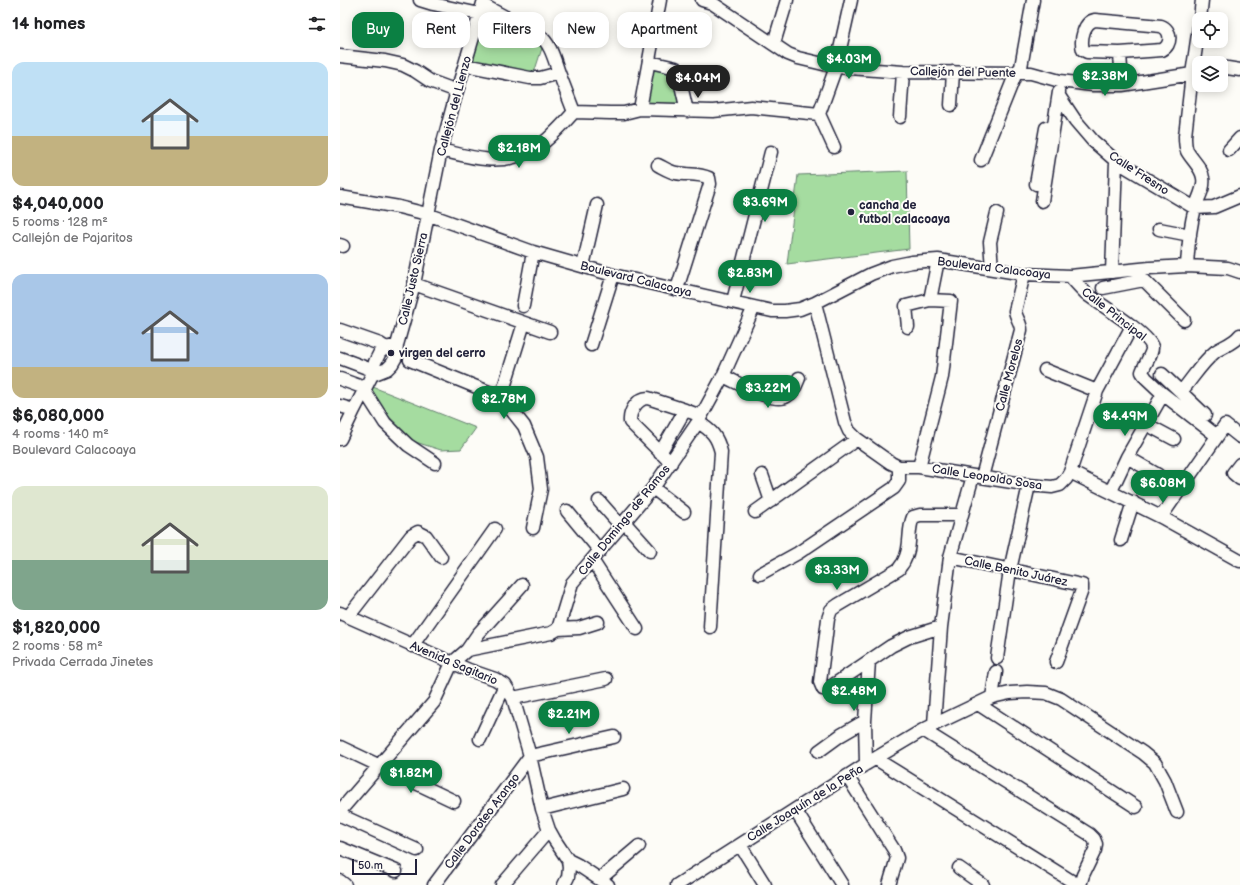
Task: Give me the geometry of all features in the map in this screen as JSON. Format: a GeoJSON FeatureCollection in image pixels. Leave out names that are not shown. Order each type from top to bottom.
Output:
{"type":"FeatureCollection","features":[{"type":"Feature","properties":{"kind":"street"},"geometry":{"type":"LineString","coordinates":[[420,0],[433,4],[482,7],[539,35],[545,40],[549,47],[574,112]]}},
{"type":"Feature","properties":{"kind":"street"},"geometry":{"type":"LineString","coordinates":[[640,109],[650,62],[660,0]]}},
{"type":"Feature","properties":{"kind":"street","name":"Callejón del Puente"},"geometry":{"type":"LineString","coordinates":[[702,0],[712,3],[788,54],[798,58],[836,67],[903,72],[1031,73],[1057,80],[1093,85],[1122,85],[1192,68]]}},
{"type":"Feature","properties":{"kind":"street"},"geometry":{"type":"LineString","coordinates":[[774,44],[787,0]]}},
{"type":"Feature","properties":{"kind":"street"},"geometry":{"type":"LineString","coordinates":[[834,148],[819,114],[836,67],[851,0]]}},
{"type":"Feature","properties":{"kind":"street"},"geometry":{"type":"LineString","coordinates":[[981,160],[1016,73],[1021,66],[1033,0]]}},
{"type":"Feature","properties":{"kind":"street"},"geometry":{"type":"LineString","coordinates":[[1201,12],[1202,0]]}},
{"type":"Feature","properties":{"kind":"street","name":"Callejón del Lienzo"},"geometry":{"type":"LineString","coordinates":[[427,214],[441,150],[482,7]]}},
{"type":"Feature","properties":{"kind":"street"},"geometry":{"type":"LineString","coordinates":[[1095,20],[1162,26],[1169,32],[1169,44],[1167,48],[1162,50],[1120,53],[1087,52],[1083,50],[1082,45],[1087,23],[1095,20]]}},
{"type":"Feature","properties":{"kind":"street"},"geometry":{"type":"LineString","coordinates":[[1120,53],[1122,85]]}},
{"type":"Feature","properties":{"kind":"street"},"geometry":{"type":"LineString","coordinates":[[340,56],[385,61],[403,65],[441,86],[457,91]]}},
{"type":"Feature","properties":{"kind":"street"},"geometry":{"type":"LineString","coordinates":[[650,62],[676,68],[687,111]]}},
{"type":"Feature","properties":{"kind":"street"},"geometry":{"type":"LineString","coordinates":[[465,65],[530,78],[540,78],[559,73]]}},
{"type":"Feature","properties":{"kind":"street"},"geometry":{"type":"LineString","coordinates":[[1228,68],[1240,70]]}},
{"type":"Feature","properties":{"kind":"street"},"geometry":{"type":"LineString","coordinates":[[900,117],[903,72]]}},
{"type":"Feature","properties":{"kind":"street"},"geometry":{"type":"LineString","coordinates":[[951,105],[953,72]]}},
{"type":"Feature","properties":{"kind":"street"},"geometry":{"type":"LineString","coordinates":[[1042,202],[1059,96],[1057,80]]}},
{"type":"Feature","properties":{"kind":"street"},"geometry":{"type":"LineString","coordinates":[[1036,184],[1057,80]]}},
{"type":"Feature","properties":{"kind":"street"},"geometry":{"type":"LineString","coordinates":[[1187,266],[1190,235],[1195,208],[1203,184],[1202,172],[1185,144],[1192,88]]}},
{"type":"Feature","properties":{"kind":"street","name":"Calle Fresno"},"geometry":{"type":"LineString","coordinates":[[1059,96],[1075,120],[1093,141],[1116,161],[1195,208]]}},
{"type":"Feature","properties":{"kind":"street"},"geometry":{"type":"LineString","coordinates":[[441,150],[471,158],[494,161],[516,158],[538,147],[574,112],[610,113],[640,109],[713,111],[756,107],[819,114]]}},
{"type":"Feature","properties":{"kind":"street"},"geometry":{"type":"LineString","coordinates":[[1228,150],[1240,138]]}},
{"type":"Feature","properties":{"kind":"street"},"geometry":{"type":"LineString","coordinates":[[732,302],[771,152]]}},
{"type":"Feature","properties":{"kind":"street"},"geometry":{"type":"LineString","coordinates":[[1112,272],[1116,161]]}},
{"type":"Feature","properties":{"kind":"street"},"geometry":{"type":"LineString","coordinates":[[658,165],[668,171],[676,173],[703,175],[709,178],[710,184],[677,289]]}},
{"type":"Feature","properties":{"kind":"street"},"geometry":{"type":"LineString","coordinates":[[1195,208],[1214,207],[1240,196]]}},
{"type":"Feature","properties":{"kind":"street","name":"Boulevard Calacoaya"},"geometry":{"type":"LineString","coordinates":[[340,197],[399,207],[427,214],[534,252],[613,275],[772,311],[800,309],[815,303],[871,274],[892,266],[912,262],[938,260],[1024,274],[1070,276],[1187,266],[1228,268],[1240,271]]}},
{"type":"Feature","properties":{"kind":"street"},"geometry":{"type":"LineString","coordinates":[[583,266],[597,205]]}},
{"type":"Feature","properties":{"kind":"street"},"geometry":{"type":"LineString","coordinates":[[992,268],[990,242],[998,213]]}},
{"type":"Feature","properties":{"kind":"street","name":"Calle Justo Sierra"},"geometry":{"type":"LineString","coordinates":[[340,439],[365,390],[380,352],[391,346],[414,284],[427,214]]}},
{"type":"Feature","properties":{"kind":"street"},"geometry":{"type":"LineString","coordinates":[[1159,229],[1190,235]]}},
{"type":"Feature","properties":{"kind":"street"},"geometry":{"type":"LineString","coordinates":[[523,306],[534,252]]}},
{"type":"Feature","properties":{"kind":"street"},"geometry":{"type":"LineString","coordinates":[[930,300],[938,260]]}},
{"type":"Feature","properties":{"kind":"street"},"geometry":{"type":"LineString","coordinates":[[1144,280],[1150,268]]}},
{"type":"Feature","properties":{"kind":"street","name":"Calle Morelos"},"geometry":{"type":"LineString","coordinates":[[934,724],[941,628],[950,557],[962,515],[978,476],[1021,330],[1021,325],[1016,318],[1015,311],[1024,274]]}},
{"type":"Feature","properties":{"kind":"street"},"geometry":{"type":"LineString","coordinates":[[591,344],[613,275]]}},
{"type":"Feature","properties":{"kind":"street","name":"Calle Principal"},"geometry":{"type":"LineString","coordinates":[[1070,276],[1081,289],[1132,326],[1149,341],[1152,348],[1142,372],[1146,378],[1163,394],[1217,436]]}},
{"type":"Feature","properties":{"kind":"street"},"geometry":{"type":"LineString","coordinates":[[1103,288],[1144,280]]}},
{"type":"Feature","properties":{"kind":"street"},"geometry":{"type":"LineString","coordinates":[[1144,280],[1184,320]]}},
{"type":"Feature","properties":{"kind":"street"},"geometry":{"type":"LineString","coordinates":[[414,284],[550,332]]}},
{"type":"Feature","properties":{"kind":"street"},"geometry":{"type":"LineString","coordinates":[[908,327],[906,306],[930,300],[951,301],[942,377],[919,467]]}},
{"type":"Feature","properties":{"kind":"street"},"geometry":{"type":"LineString","coordinates":[[760,574],[798,553],[894,488],[899,481],[899,467],[857,439],[849,430],[845,422],[815,303]]}},
{"type":"Feature","properties":{"kind":"street","name":"Calle Domingo de Ramos"},"geometry":{"type":"LineString","coordinates":[[558,629],[572,583],[653,488],[700,419],[723,376],[754,307]]}},
{"type":"Feature","properties":{"kind":"street"},"geometry":{"type":"LineString","coordinates":[[501,397],[524,323]]}},
{"type":"Feature","properties":{"kind":"street"},"geometry":{"type":"LineString","coordinates":[[1132,326],[1097,391],[1070,472],[1162,517],[1240,561]]}},
{"type":"Feature","properties":{"kind":"street"},"geometry":{"type":"LineString","coordinates":[[340,330],[380,344],[391,346]]}},
{"type":"Feature","properties":{"kind":"street"},"geometry":{"type":"LineString","coordinates":[[1181,392],[1209,358],[1240,335]]}},
{"type":"Feature","properties":{"kind":"street","name":"Calle Justo Sierra"},"geometry":{"type":"LineString","coordinates":[[372,373],[387,369],[392,364],[396,357],[391,346]]}},
{"type":"Feature","properties":{"kind":"street"},"geometry":{"type":"LineString","coordinates":[[340,358],[372,373]]}},
{"type":"Feature","properties":{"kind":"street"},"geometry":{"type":"LineString","coordinates":[[410,360],[501,397],[524,426],[537,457],[541,488],[533,528]]}},
{"type":"Feature","properties":{"kind":"street"},"geometry":{"type":"LineString","coordinates":[[1045,370],[1097,391]]}},
{"type":"Feature","properties":{"kind":"street"},"geometry":{"type":"LineString","coordinates":[[1162,374],[1205,415]]}},
{"type":"Feature","properties":{"kind":"street"},"geometry":{"type":"LineString","coordinates":[[723,376],[775,399],[786,397],[794,389],[799,378]]}},
{"type":"Feature","properties":{"kind":"street"},"geometry":{"type":"LineString","coordinates":[[340,379],[362,387],[385,422],[408,445],[435,463]]}},
{"type":"Feature","properties":{"kind":"street"},"geometry":{"type":"LineString","coordinates":[[1111,491],[1127,457],[1163,394]]}},
{"type":"Feature","properties":{"kind":"street"},"geometry":{"type":"LineString","coordinates":[[671,463],[630,422],[631,415],[637,403],[643,398],[648,398],[685,410],[700,419],[718,440],[721,452],[710,628]]}},
{"type":"Feature","properties":{"kind":"street"},"geometry":{"type":"LineString","coordinates":[[340,406],[354,410]]}},
{"type":"Feature","properties":{"kind":"street"},"geometry":{"type":"LineString","coordinates":[[660,453],[685,410]]}},
{"type":"Feature","properties":{"kind":"street"},"geometry":{"type":"LineString","coordinates":[[1146,424],[1174,439]]}},
{"type":"Feature","properties":{"kind":"street"},"geometry":{"type":"LineString","coordinates":[[1162,517],[1225,425],[1239,435]]}},
{"type":"Feature","properties":{"kind":"street"},"geometry":{"type":"LineString","coordinates":[[755,512],[857,439]]}},
{"type":"Feature","properties":{"kind":"street"},"geometry":{"type":"LineString","coordinates":[[1127,457],[1158,475]]}},
{"type":"Feature","properties":{"kind":"street","name":"Calle Leopoldo Sosa"},"geometry":{"type":"LineString","coordinates":[[899,467],[919,467],[1029,485],[1052,487],[1060,485],[1070,472]]}},
{"type":"Feature","properties":{"kind":"street"},"geometry":{"type":"LineString","coordinates":[[762,475],[771,501]]}},
{"type":"Feature","properties":{"kind":"street"},"geometry":{"type":"LineString","coordinates":[[997,658],[1010,570],[1029,485]]}},
{"type":"Feature","properties":{"kind":"street"},"geometry":{"type":"LineString","coordinates":[[653,488],[684,512]]}},
{"type":"Feature","properties":{"kind":"street"},"geometry":{"type":"LineString","coordinates":[[600,501],[650,551]]}},
{"type":"Feature","properties":{"kind":"street"},"geometry":{"type":"LineString","coordinates":[[1121,540],[1133,502]]}},
{"type":"Feature","properties":{"kind":"street"},"geometry":{"type":"LineString","coordinates":[[567,511],[596,556],[637,629]]}},
{"type":"Feature","properties":{"kind":"street"},"geometry":{"type":"LineString","coordinates":[[941,628],[909,637],[891,646],[829,688],[823,689],[820,682],[828,619],[831,610],[898,569],[904,561],[908,550],[910,524],[913,517],[920,515],[962,515]]}},
{"type":"Feature","properties":{"kind":"street"},"geometry":{"type":"LineString","coordinates":[[412,646],[494,529]]}},
{"type":"Feature","properties":{"kind":"street"},"geometry":{"type":"LineString","coordinates":[[344,615],[411,536],[418,532],[426,536],[441,557]]}},
{"type":"Feature","properties":{"kind":"street","name":"Calle Benito Juárez"},"geometry":{"type":"LineString","coordinates":[[950,557],[1082,585],[1082,590],[1056,662]]}},
{"type":"Feature","properties":{"kind":"street"},"geometry":{"type":"LineString","coordinates":[[340,811],[434,702],[452,663],[467,650],[478,634],[522,585]]}},
{"type":"Feature","properties":{"kind":"street","name":"Avenida Sagitario"},"geometry":{"type":"LineString","coordinates":[[344,615],[452,663],[495,679],[505,685],[513,698],[530,756],[542,809],[549,830],[568,860]]}},
{"type":"Feature","properties":{"kind":"street"},"geometry":{"type":"LineString","coordinates":[[467,650],[551,633],[558,629],[579,628],[598,622]]}},
{"type":"Feature","properties":{"kind":"street"},"geometry":{"type":"LineString","coordinates":[[869,660],[865,721],[871,762],[1079,885],[1082,875],[1095,850],[1096,844],[1094,838],[923,730]]}},
{"type":"Feature","properties":{"kind":"street"},"geometry":{"type":"LineString","coordinates":[[992,697],[996,672]]}},
{"type":"Feature","properties":{"kind":"street"},"geometry":{"type":"LineString","coordinates":[[513,698],[606,679]]}},
{"type":"Feature","properties":{"kind":"street"},"geometry":{"type":"LineString","coordinates":[[480,739],[505,685]]}},
{"type":"Feature","properties":{"kind":"street","name":"Calle Joaquín de la Peña"},"geometry":{"type":"LineString","coordinates":[[677,885],[847,776],[923,730],[992,697],[1027,692],[1046,693],[1061,699],[1155,763],[1165,781],[1176,812]]}},
{"type":"Feature","properties":{"kind":"street"},"geometry":{"type":"LineString","coordinates":[[978,704],[1136,807]]}},
{"type":"Feature","properties":{"kind":"street"},"geometry":{"type":"LineString","coordinates":[[819,751],[841,735],[865,721]]}},
{"type":"Feature","properties":{"kind":"street"},"geometry":{"type":"LineString","coordinates":[[530,756],[614,737]]}},
{"type":"Feature","properties":{"kind":"street"},"geometry":{"type":"LineString","coordinates":[[340,748],[454,801]]}},
{"type":"Feature","properties":{"kind":"street","name":"Calle Doroteo Arango"},"geometry":{"type":"LineString","coordinates":[[434,885],[530,756]]}},
{"type":"Feature","properties":{"kind":"street"},"geometry":{"type":"LineString","coordinates":[[847,776],[894,850],[897,858],[889,885]]}},
{"type":"Feature","properties":{"kind":"street"},"geometry":{"type":"LineString","coordinates":[[542,809],[623,789]]}},
{"type":"Feature","properties":{"kind":"street"},"geometry":{"type":"LineString","coordinates":[[794,810],[842,885]]}},
{"type":"Feature","properties":{"kind":"street"},"geometry":{"type":"LineString","coordinates":[[340,815],[417,850]]}},
{"type":"Feature","properties":{"kind":"street"},"geometry":{"type":"LineString","coordinates":[[502,885],[549,830]]}},
{"type":"Feature","properties":{"kind":"street"},"geometry":{"type":"LineString","coordinates":[[740,844],[766,885]]}},
{"type":"Feature","properties":{"kind":"street"},"geometry":{"type":"LineString","coordinates":[[568,860],[604,882],[639,846]]}},
{"type":"Feature","properties":{"kind":"street"},"geometry":{"type":"LineString","coordinates":[[340,848],[396,871]]}},
{"type":"Feature","properties":{"kind":"street"},"geometry":{"type":"LineString","coordinates":[[568,860],[569,882]]}},
{"type":"Feature","properties":{"kind":"street"},"geometry":{"type":"LineString","coordinates":[[959,868],[983,885]]}},
{"type":"Feature","properties":{"kind":"street"},"geometry":{"type":"LineString","coordinates":[[340,881],[345,885]]}},
{"type":"Feature","properties":{"kind":"green space"},"geometry":{"type":"Polygon","coordinates":[[[478,24],[478,48],[542,48],[533,76],[468,61],[478,24]]]}},
{"type":"Feature","properties":{"kind":"green space"},"geometry":{"type":"Polygon","coordinates":[[[651,68],[677,73],[684,108],[645,103],[651,68]]]}},
{"type":"Feature","properties":{"kind":"green space","name":"cancha de futbol calacoaya"},"geometry":{"type":"Polygon","coordinates":[[[907,171],[909,249],[787,264],[798,175],[907,171]]]}},
{"type":"Feature","properties":{"kind":"green space"},"geometry":{"type":"Polygon","coordinates":[[[373,387],[476,428],[461,449],[441,450],[409,440],[380,406],[368,396],[373,387]]]}},
{"type":"Feature","properties":{"kind":"place","name":"cancha de futbol calacoaya"},"geometry":{"type":"Point","coordinates":[851,212]}},
{"type":"Feature","properties":{"kind":"place","name":"virgen del cerro"},"geometry":{"type":"Point","coordinates":[391,353]}}]}
